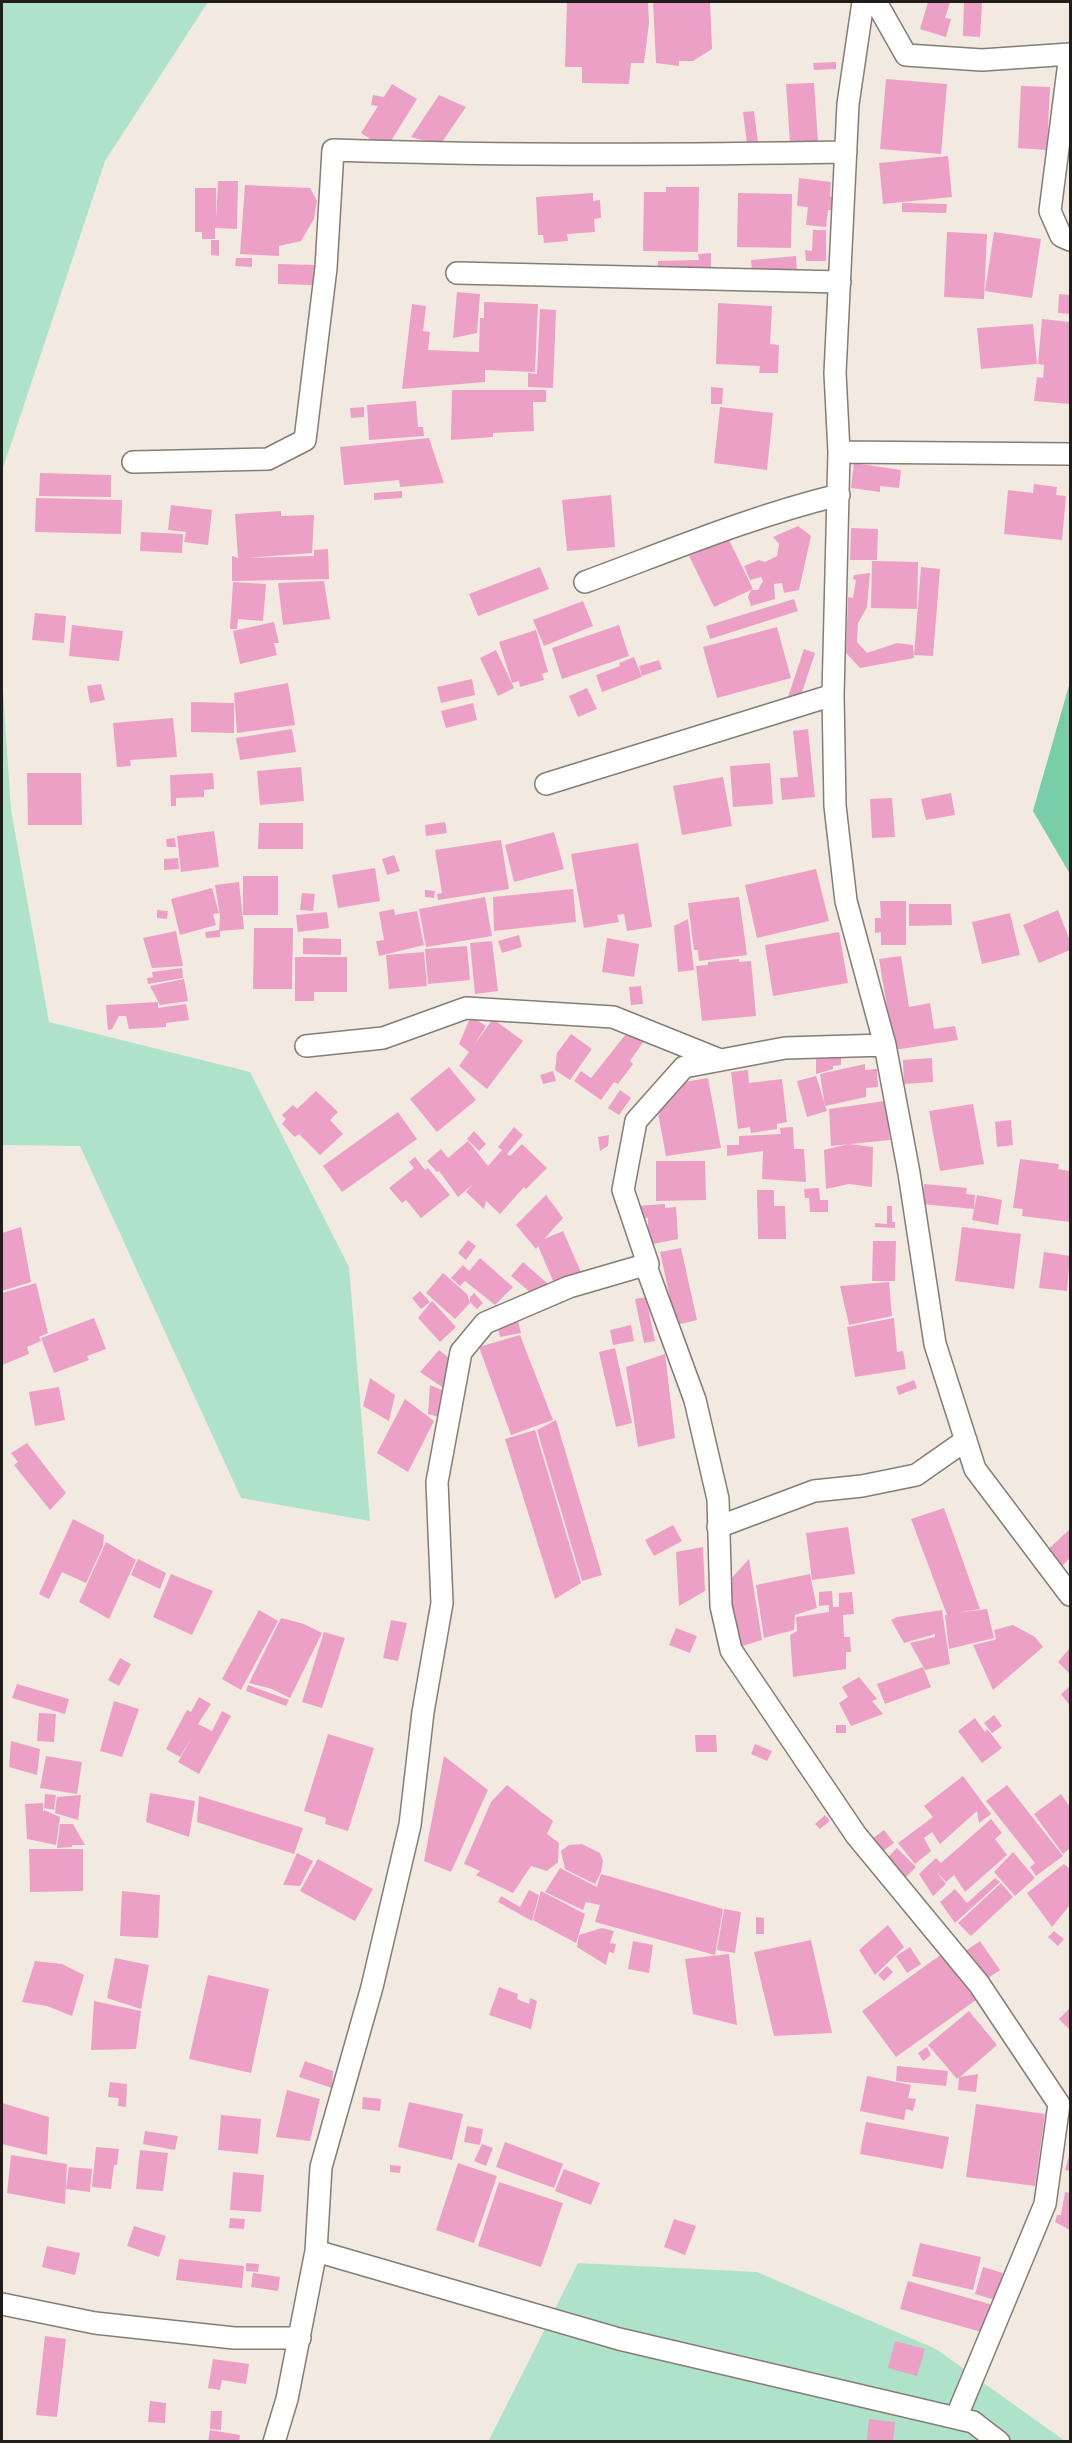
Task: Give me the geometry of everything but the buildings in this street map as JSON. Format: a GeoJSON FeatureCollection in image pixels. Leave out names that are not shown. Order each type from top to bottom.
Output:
{"type":"FeatureCollection","features":[{"type":"Feature","properties":{"kind":"street"},"geometry":{"type":"LineString","coordinates":[[863,2],[848,104],[835,373],[839,453],[833,695],[835,806],[846,901],[885,1045],[909,1173],[935,1344],[975,1469],[1071,1595]]}},
{"type":"Feature","properties":{"kind":"street"},"geometry":{"type":"LineString","coordinates":[[876,2],[906,55],[982,60],[1070,54],[1050,211],[1061,236],[1071,240]]}},
{"type":"Feature","properties":{"kind":"street"},"geometry":{"type":"LineString","coordinates":[[133,462],[268,459],[305,440],[326,268],[333,150],[462,155],[651,156],[846,152]]}},
{"type":"Feature","properties":{"kind":"street"},"geometry":{"type":"LineString","coordinates":[[457,273],[840,282]]}},
{"type":"Feature","properties":{"kind":"street"},"geometry":{"type":"LineString","coordinates":[[839,453],[1071,454]]}},
{"type":"Feature","properties":{"kind":"street"},"geometry":{"type":"LineString","coordinates":[[585,582],[729,528],[801,504],[839,495]]}},
{"type":"Feature","properties":{"kind":"street"},"geometry":{"type":"LineString","coordinates":[[546,784],[833,695]]}},
{"type":"Feature","properties":{"kind":"street"},"geometry":{"type":"LineString","coordinates":[[306,1046],[383,1038],[466,1008],[613,1017],[721,1060]]}},
{"type":"Feature","properties":{"kind":"street"},"geometry":{"type":"LineString","coordinates":[[885,1045],[785,1048],[684,1067],[636,1121],[623,1190],[648,1264],[647,1269],[695,1400],[718,1499],[721,1606],[731,1650],[790,1734],[856,1835],[979,1983],[1059,2104],[1045,2204],[956,2418]]}},
{"type":"Feature","properties":{"kind":"street"},"geometry":{"type":"LineString","coordinates":[[274,2442],[287,2398],[316,2252],[321,2167],[372,1987],[410,1825],[423,1712],[442,1603],[437,1482],[461,1352],[485,1323],[568,1287],[648,1264]]}},
{"type":"Feature","properties":{"kind":"street"},"geometry":{"type":"LineString","coordinates":[[718,1527],[814,1491],[862,1486],[916,1475],[966,1440]]}},
{"type":"Feature","properties":{"kind":"street"},"geometry":{"type":"LineString","coordinates":[[316,2252],[619,2339],[973,2422],[999,2442]]}},
{"type":"Feature","properties":{"kind":"street"},"geometry":{"type":"LineString","coordinates":[[2,2304],[95,2323],[234,2338],[300,2338]]}},
{"type":"Feature","properties":{"kind":"green space"},"geometry":{"type":"Polygon","coordinates":[[[2,2],[208,2],[105,161],[2,471],[2,2]]]}},
{"type":"Feature","properties":{"kind":"green space"},"geometry":{"type":"Polygon","coordinates":[[[2,675],[11,810],[49,1022],[250,1072],[349,1267],[370,1521],[241,1498],[80,1146],[2,1145],[2,675]]]}},
{"type":"Feature","properties":{"kind":"green space"},"geometry":{"type":"Polygon","coordinates":[[[1070,682],[1070,874],[1033,811],[1070,682]]]}},
{"type":"Feature","properties":{"kind":"green space"},"geometry":{"type":"Polygon","coordinates":[[[578,2263],[757,2272],[936,2349],[1065,2441],[488,2442],[578,2263]]]}}]}
